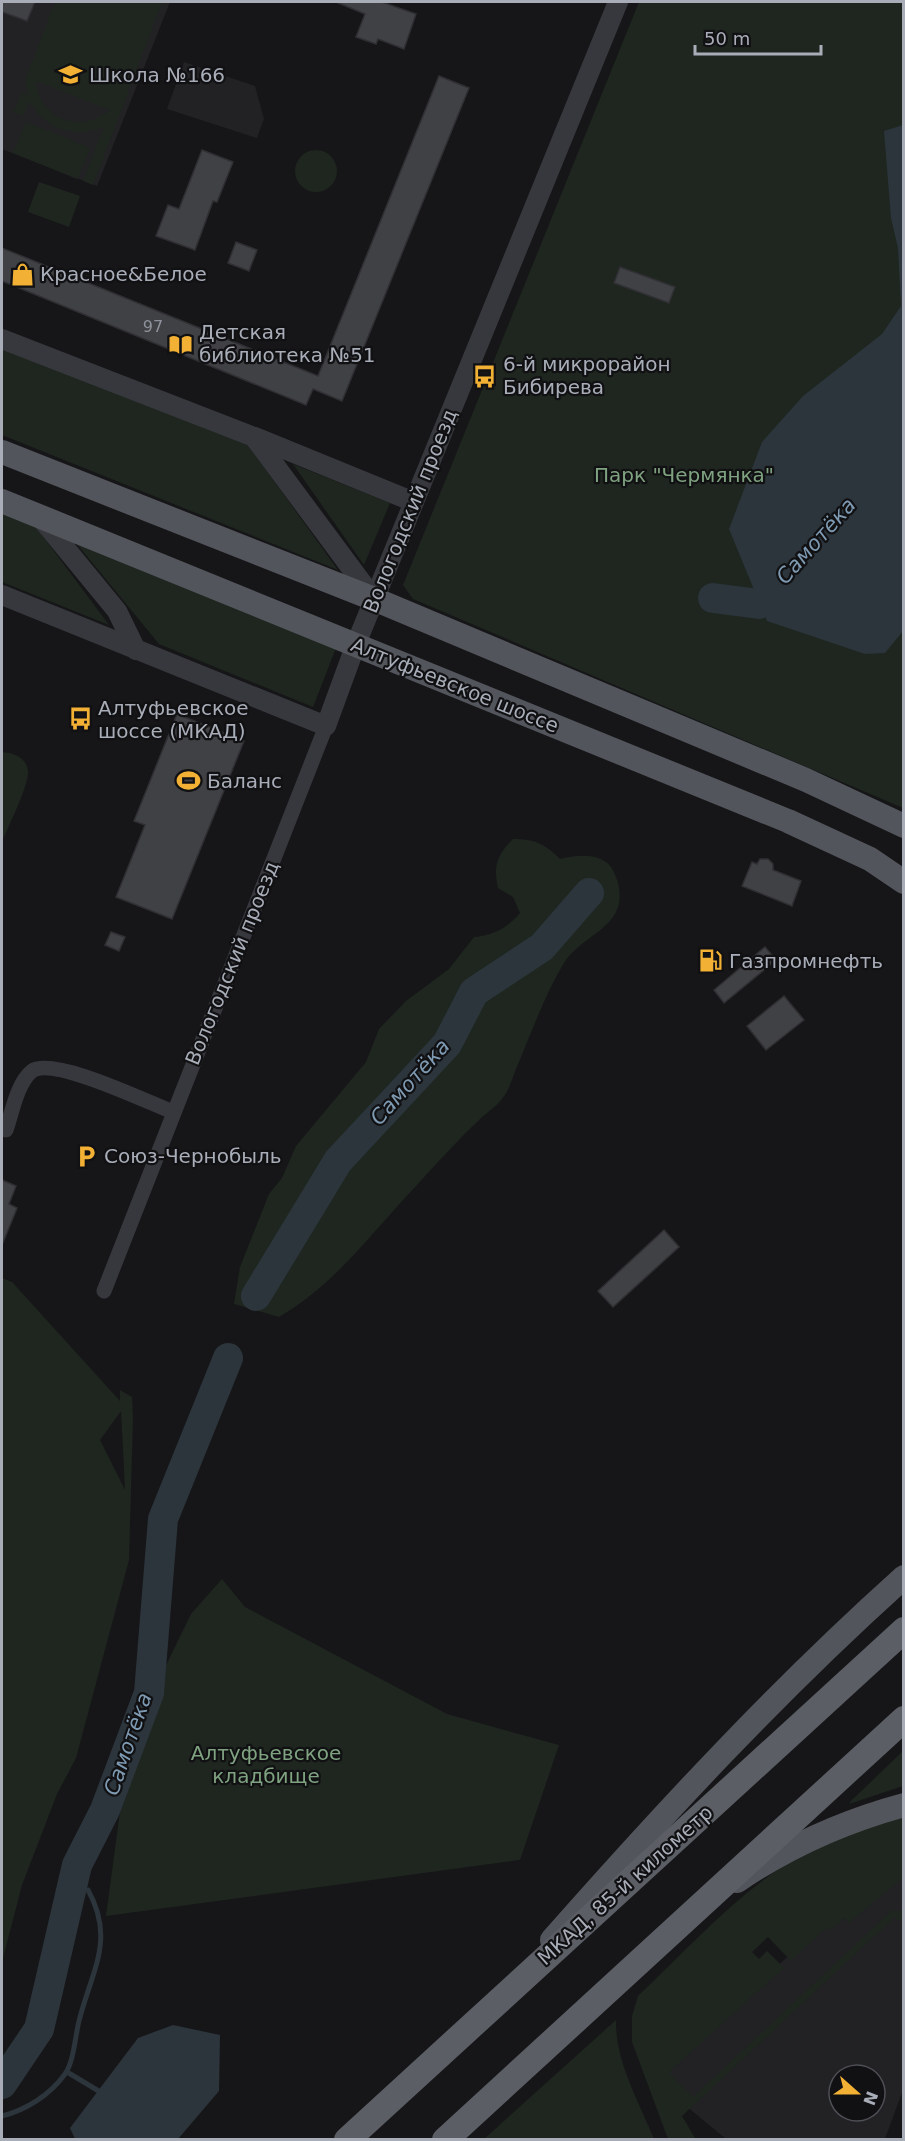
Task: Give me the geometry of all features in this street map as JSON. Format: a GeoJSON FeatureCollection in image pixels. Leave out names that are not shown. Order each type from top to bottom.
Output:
{"type":"FeatureCollection","features":[{"type":"Feature","properties":{"kind":"highway","name":"МКАД, 85-й километр"},"geometry":{"type":"LineString","coordinates":[[347,2139],[903,1630]]}},
{"type":"Feature","properties":{"kind":"highway"},"geometry":{"type":"LineString","coordinates":[[445,2139],[903,1719]]}},
{"type":"Feature","properties":{"kind":"main road"},"geometry":{"type":"LineString","coordinates":[[2,452],[374,599],[806,780],[903,826]]}},
{"type":"Feature","properties":{"kind":"main road","name":"Алтуфьевское шоссе"},"geometry":{"type":"LineString","coordinates":[[2,501],[788,821],[870,859]]}},
{"type":"Feature","properties":{"kind":"main road"},"geometry":{"type":"LineString","coordinates":[[870,859],[903,882]]}},
{"type":"Feature","properties":{"kind":"main road"},"geometry":{"type":"LineString","coordinates":[[861,1615],[903,1566]]}},
{"type":"Feature","properties":{"kind":"main road"},"geometry":{"type":"LineString","coordinates":[[497,2002],[660,1816],[791,1681],[903,1577]]}},
{"type":"Feature","properties":{"kind":"main road"},"geometry":{"type":"LineString","coordinates":[[691,1914],[749,1873],[805,1841],[876,1812],[903,1805]]}},
{"type":"Feature","properties":{"kind":"street","name":"Вологодский проезд"},"geometry":{"type":"LineString","coordinates":[[104,1291],[326,726],[356,644],[618,2]]}},
{"type":"Feature","properties":{"kind":"street"},"geometry":{"type":"LineString","coordinates":[[2,339],[414,502]]}},
{"type":"Feature","properties":{"kind":"street"},"geometry":{"type":"LineString","coordinates":[[254,437],[374,599]]}},
{"type":"Feature","properties":{"kind":"street"},"geometry":{"type":"LineString","coordinates":[[39,516],[117,611],[136,650]]}},
{"type":"Feature","properties":{"kind":"street"},"geometry":{"type":"LineString","coordinates":[[2,595],[326,726]]}},
{"type":"Feature","properties":{"kind":"street","name":"Алтуфьевское шоссе"},"geometry":{"type":"LineString","coordinates":[[870,859],[903,877]]}},
{"type":"Feature","properties":{"kind":"street"},"geometry":{"type":"LineString","coordinates":[[2,1128],[6,1130],[23,1082],[33,1070],[44,1067],[82,1074],[173,1112]]}},
{"type":"Feature","properties":{"kind":"shaded area","name":"Школа №166"},"geometry":{"type":"Polygon","coordinates":[[[2,2],[170,2],[97,186],[2,149],[2,2]]]}},
{"type":"Feature","properties":{"kind":"shaded area"},"geometry":{"type":"Polygon","coordinates":[[[184,62],[255,86],[264,119],[257,138],[167,109],[184,62]]]}},
{"type":"Feature","properties":{"kind":"shaded area"},"geometry":{"type":"Polygon","coordinates":[[[903,1867],[903,2090],[885,2139],[726,2139],[650,2076],[889,1869],[903,1867]]]}},
{"type":"Feature","properties":{"kind":"green space"},"geometry":{"type":"Polygon","coordinates":[[[55,2],[162,2],[93,185],[83,181],[104,127],[82,132],[61,129],[44,119],[30,101],[24,116],[14,112],[21,93],[28,95],[25,80],[55,2]],[[36,81],[39,95],[45,106],[64,119],[75,122],[87,121],[110,110],[36,81]]]}},
{"type":"Feature","properties":{"kind":"green space","name":"Парк \"Чермянка\""},"geometry":{"type":"Polygon","coordinates":[[[639,2],[903,2],[903,808],[413,599],[403,585],[639,2]]]}},
{"type":"Feature","properties":{"kind":"green space"},"geometry":{"type":"Polygon","coordinates":[[[26,122],[90,148],[77,179],[13,153],[26,122]]]}},
{"type":"Feature","properties":{"kind":"green space"},"geometry":{"type":"Polygon","coordinates":[[[316,150],[331,156],[337,171],[331,186],[316,192],[301,186],[295,171],[301,156],[316,150]]]}},
{"type":"Feature","properties":{"kind":"green space"},"geometry":{"type":"Polygon","coordinates":[[[39,182],[80,196],[69,227],[28,212],[39,182]]]}},
{"type":"Feature","properties":{"kind":"green space"},"geometry":{"type":"Polygon","coordinates":[[[2,346],[248,445],[338,570],[2,435],[2,346]]]}},
{"type":"Feature","properties":{"kind":"green space"},"geometry":{"type":"Polygon","coordinates":[[[293,464],[390,503],[364,565],[293,464]]]}},
{"type":"Feature","properties":{"kind":"green space"},"geometry":{"type":"Polygon","coordinates":[[[2,513],[36,527],[109,625],[2,582],[2,513]]]}},
{"type":"Feature","properties":{"kind":"green space"},"geometry":{"type":"Polygon","coordinates":[[[76,543],[336,648],[313,707],[159,644],[76,543]]]}},
{"type":"Feature","properties":{"kind":"green space"},"geometry":{"type":"Polygon","coordinates":[[[2,752],[12,754],[24,761],[28,774],[21,798],[2,842],[2,752]]]}},
{"type":"Feature","properties":{"kind":"green space"},"geometry":{"type":"Polygon","coordinates":[[[513,839],[539,843],[560,859],[587,856],[606,862],[614,872],[619,885],[619,902],[616,913],[564,963],[545,999],[502,1099],[447,1153],[336,1273],[300,1304],[279,1317],[234,1304],[240,1267],[269,1194],[282,1178],[296,1146],[366,1062],[379,1029],[406,1001],[449,969],[474,937],[500,930],[520,913],[513,897],[498,888],[496,873],[503,850],[513,839]]]}},
{"type":"Feature","properties":{"kind":"green space"},"geometry":{"type":"Polygon","coordinates":[[[2,1278],[12,1282],[120,1401],[120,1390],[132,1397],[133,1418],[129,1560],[76,1758],[57,1794],[22,1885],[2,1962],[2,1278]],[[121,1411],[100,1440],[125,1490],[121,1411]]]}},
{"type":"Feature","properties":{"kind":"green space","name":"Алтуфьевское кладбище"},"geometry":{"type":"Polygon","coordinates":[[[222,1579],[245,1607],[447,1714],[559,1745],[520,1860],[106,1916],[123,1789],[153,1692],[191,1614],[222,1579]]]}},
{"type":"Feature","properties":{"kind":"green space"},"geometry":{"type":"Polygon","coordinates":[[[903,1751],[903,1786],[849,1804],[851,1801],[903,1751]]]}},
{"type":"Feature","properties":{"kind":"green space"},"geometry":{"type":"Polygon","coordinates":[[[903,1817],[903,1878],[849,1923],[845,1918],[830,1930],[827,1927],[791,1961],[768,1937],[752,1952],[759,1959],[767,1951],[784,1968],[669,2072],[693,2097],[891,1911],[903,1911],[903,1923],[895,1917],[682,2116],[695,2138],[668,2139],[632,2042],[632,2016],[638,1996],[731,1906],[772,1874],[819,1846],[903,1817]]]}},
{"type":"Feature","properties":{"kind":"green space"},"geometry":{"type":"Polygon","coordinates":[[[616,2020],[619,2051],[654,2139],[484,2139],[616,2020]]]}},
{"type":"Feature","properties":{"kind":"water"},"geometry":{"type":"Polygon","coordinates":[[[903,125],[903,631],[885,653],[865,654],[767,621],[729,529],[762,442],[803,396],[882,334],[901,306],[898,248],[891,218],[884,131],[903,125]]]}},
{"type":"Feature","properties":{"kind":"water"},"geometry":{"type":"Polygon","coordinates":[[[173,2025],[220,2035],[219,2091],[178,2139],[75,2139],[70,2128],[138,2038],[173,2025]]]}},
{"type":"Feature","properties":{"kind":"building"},"geometry":{"type":"Polygon","coordinates":[[[2,2],[35,2],[27,21],[2,12],[2,2]]]}},
{"type":"Feature","properties":{"kind":"building"},"geometry":{"type":"Polygon","coordinates":[[[336,2],[382,2],[416,14],[404,49],[378,39],[376,44],[356,37],[365,14],[336,2]]]}},
{"type":"Feature","properties":{"kind":"building"},"geometry":{"type":"Polygon","coordinates":[[[439,76],[469,88],[342,401],[313,389],[306,405],[2,281],[2,248],[318,376],[439,76]]]}},
{"type":"Feature","properties":{"kind":"building"},"geometry":{"type":"Polygon","coordinates":[[[202,150],[233,162],[217,202],[213,201],[195,250],[156,236],[168,205],[179,209],[202,150]]]}},
{"type":"Feature","properties":{"kind":"building"},"geometry":{"type":"Polygon","coordinates":[[[236,242],[257,250],[249,271],[228,263],[236,242]]]}},
{"type":"Feature","properties":{"kind":"building"},"geometry":{"type":"Polygon","coordinates":[[[620,267],[675,287],[669,303],[614,283],[620,267]]]}},
{"type":"Feature","properties":{"kind":"building","name":"Баланс"},"geometry":{"type":"Polygon","coordinates":[[[177,714],[244,741],[172,919],[116,897],[145,825],[134,821],[177,714]]]}},
{"type":"Feature","properties":{"kind":"building"},"geometry":{"type":"Polygon","coordinates":[[[760,859],[768,859],[773,864],[773,870],[801,881],[792,906],[742,886],[752,862],[757,864],[760,859]]]}},
{"type":"Feature","properties":{"kind":"building"},"geometry":{"type":"Polygon","coordinates":[[[111,932],[125,937],[119,951],[105,945],[111,932]]]}},
{"type":"Feature","properties":{"kind":"building"},"geometry":{"type":"Polygon","coordinates":[[[765,947],[776,960],[724,1003],[714,990],[765,947]]]}},
{"type":"Feature","properties":{"kind":"building"},"geometry":{"type":"Polygon","coordinates":[[[784,996],[804,1020],[766,1050],[747,1026],[784,996]]]}},
{"type":"Feature","properties":{"kind":"building"},"geometry":{"type":"Polygon","coordinates":[[[2,1180],[16,1186],[9,1204],[17,1208],[2,1245],[2,1180]]]}},
{"type":"Feature","properties":{"kind":"building"},"geometry":{"type":"Polygon","coordinates":[[[664,1230],[679,1247],[613,1307],[598,1291],[664,1230]]]}},
{"type":"Feature","properties":{"kind":"waterway","name":"Самотёка"},"geometry":{"type":"LineString","coordinates":[[713,598],[759,604],[786,574]]}},
{"type":"Feature","properties":{"kind":"waterway","name":"Самотёка"},"geometry":{"type":"LineString","coordinates":[[256,1296],[338,1161],[447,1044],[474,992],[542,947],[589,893]]}},
{"type":"Feature","properties":{"kind":"waterway","name":"Самотёка"},"geometry":{"type":"LineString","coordinates":[[2,2084],[39,2029],[77,1865],[105,1810],[149,1693],[163,1519],[228,1358]]}},
{"type":"Feature","properties":{"kind":"waterway"},"geometry":{"type":"LineString","coordinates":[[2,2116],[29,2106],[45,2095],[59,2082],[68,2069],[101,1941],[96,1908],[88,1890]]}},
{"type":"Feature","properties":{"kind":"waterway"},"geometry":{"type":"LineString","coordinates":[[67,2072],[102,2093]]}},
{"type":"Feature","properties":{"kind":"place","name":"Школа №166"},"geometry":{"type":"Point","coordinates":[71,75]}},
{"type":"Feature","properties":{"kind":"place","name":"Красное&Белое"},"geometry":{"type":"Point","coordinates":[22,274]}},
{"type":"Feature","properties":{"kind":"place","name":"Детская библиотека №51"},"geometry":{"type":"Point","coordinates":[181,344]}},
{"type":"Feature","properties":{"kind":"place","name":"6-й микрорайон Бибирева"},"geometry":{"type":"Point","coordinates":[485,376]}},
{"type":"Feature","properties":{"kind":"place","name":"Алтуфьевское шоссе (МКАД)"},"geometry":{"type":"Point","coordinates":[80,719]}},
{"type":"Feature","properties":{"kind":"place","name":"Баланс"},"geometry":{"type":"Point","coordinates":[189,781]}},
{"type":"Feature","properties":{"kind":"place","name":"Газпромнефть"},"geometry":{"type":"Point","coordinates":[711,961]}},
{"type":"Feature","properties":{"kind":"place","name":"Союз-Чернобыль"},"geometry":{"type":"Point","coordinates":[86,1156]}}]}
